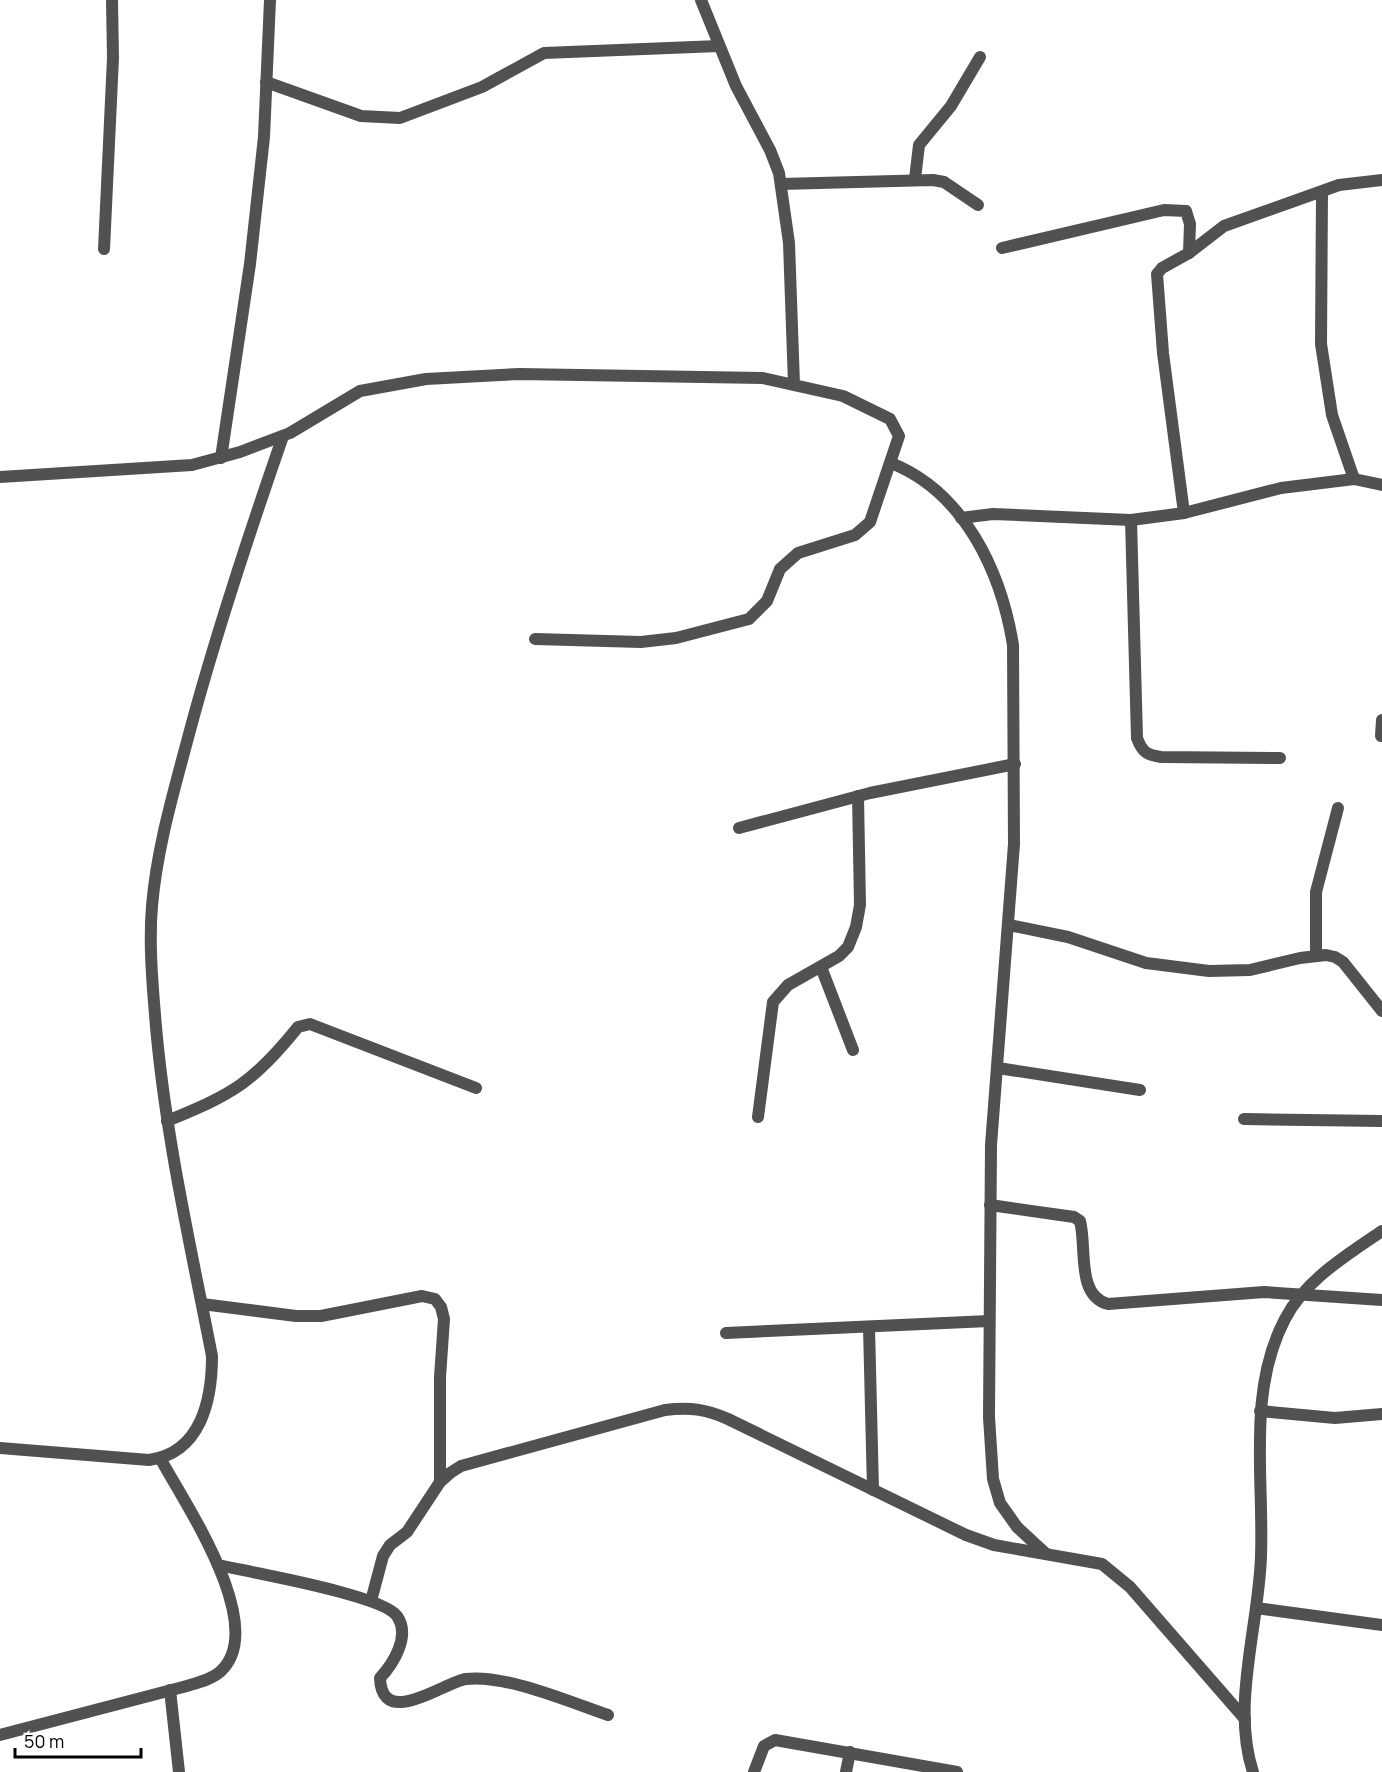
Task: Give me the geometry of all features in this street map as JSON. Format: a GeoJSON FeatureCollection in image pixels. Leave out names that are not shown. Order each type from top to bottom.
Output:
{"type":"FeatureCollection","features":[{"type":"Feature","properties":{"kind":"street"},"geometry":{"type":"LineString","coordinates":[[104,249],[113,58],[112,0]]}},
{"type":"Feature","properties":{"kind":"street"},"geometry":{"type":"LineString","coordinates":[[221,458],[250,264],[264,137],[270,0]]}},
{"type":"Feature","properties":{"kind":"street"},"geometry":{"type":"LineString","coordinates":[[701,0],[719,46],[770,150],[781,184],[789,243],[795,384]]}},
{"type":"Feature","properties":{"kind":"street"},"geometry":{"type":"LineString","coordinates":[[266,82],[361,116],[400,118],[482,87],[544,53],[719,46]]}},
{"type":"Feature","properties":{"kind":"street"},"geometry":{"type":"LineString","coordinates":[[915,179],[919,145],[951,106],[980,57]]}},
{"type":"Feature","properties":{"kind":"street"},"geometry":{"type":"LineString","coordinates":[[781,184],[915,179],[944,182],[978,205]]}},
{"type":"Feature","properties":{"kind":"street"},"geometry":{"type":"LineString","coordinates":[[1184,513],[1156,283],[1157,274],[1162,268],[1189,253],[1224,225],[1339,185],[1382,180]]}},
{"type":"Feature","properties":{"kind":"street"},"geometry":{"type":"LineString","coordinates":[[1322,192],[1321,344],[1332,415],[1354,479]]}},
{"type":"Feature","properties":{"kind":"street"},"geometry":{"type":"LineString","coordinates":[[1002,248],[1131,217],[1179,209],[1186,211],[1189,216],[1189,253]]}},
{"type":"Feature","properties":{"kind":"street"},"geometry":{"type":"LineString","coordinates":[[0,477],[192,465],[221,458],[284,436],[360,391],[426,379],[519,374],[763,378],[843,396],[890,419],[899,436],[870,522],[855,535],[798,553],[780,569],[767,601],[749,619],[676,638],[641,642],[535,639]]}},
{"type":"Feature","properties":{"kind":"street"},"geometry":{"type":"LineString","coordinates":[[0,1448],[149,1460],[160,1458],[171,1455],[186,1443],[207,1407],[212,1381],[212,1356],[167,1121],[159,1063],[153,982],[152,908],[157,866],[171,800],[210,658],[284,436]]}},
{"type":"Feature","properties":{"kind":"street"},"geometry":{"type":"LineString","coordinates":[[891,463],[915,472],[930,484],[961,518],[990,561],[1008,614],[1013,645],[1016,764],[1009,925],[990,1205],[989,1417],[993,1479],[999,1503],[1008,1516],[1046,1553]]}},
{"type":"Feature","properties":{"kind":"street"},"geometry":{"type":"LineString","coordinates":[[961,518],[1013,514],[1092,520],[1131,520],[1184,513],[1281,488],[1354,479],[1382,485]]}},
{"type":"Feature","properties":{"kind":"street"},"geometry":{"type":"LineString","coordinates":[[1131,520],[1137,738],[1141,749],[1149,755],[1161,757],[1280,758]]}},
{"type":"Feature","properties":{"kind":"street"},"geometry":{"type":"LineString","coordinates":[[1381,736],[1382,720]]}},
{"type":"Feature","properties":{"kind":"street"},"geometry":{"type":"LineString","coordinates":[[739,828],[858,796],[1016,764]]}},
{"type":"Feature","properties":{"kind":"street"},"geometry":{"type":"LineString","coordinates":[[758,1117],[773,1002],[788,985],[839,956],[848,947],[856,927],[860,905],[858,796]]}},
{"type":"Feature","properties":{"kind":"street"},"geometry":{"type":"LineString","coordinates":[[1316,956],[1316,892],[1338,808]]}},
{"type":"Feature","properties":{"kind":"street"},"geometry":{"type":"LineString","coordinates":[[1009,925],[1068,937],[1146,963],[1209,970],[1250,970],[1316,956],[1335,957],[1343,962],[1380,1006]]}},
{"type":"Feature","properties":{"kind":"street"},"geometry":{"type":"LineString","coordinates":[[821,967],[853,1050]]}},
{"type":"Feature","properties":{"kind":"street"},"geometry":{"type":"LineString","coordinates":[[167,1121],[220,1100],[240,1088],[268,1064],[298,1026],[310,1024],[476,1088]]}},
{"type":"Feature","properties":{"kind":"street"},"geometry":{"type":"LineString","coordinates":[[998,1068],[1140,1090]]}},
{"type":"Feature","properties":{"kind":"street"},"geometry":{"type":"LineString","coordinates":[[1244,1119],[1382,1121]]}},
{"type":"Feature","properties":{"kind":"street"},"geometry":{"type":"LineString","coordinates":[[990,1205],[1074,1217],[1080,1221],[1088,1283],[1092,1296],[1097,1301],[1108,1304],[1264,1292],[1382,1300]]}},
{"type":"Feature","properties":{"kind":"street"},"geometry":{"type":"LineString","coordinates":[[1253,1772],[1244,1738],[1261,1557],[1260,1411],[1276,1341],[1292,1306],[1304,1293],[1340,1260],[1382,1231]]}},
{"type":"Feature","properties":{"kind":"street"},"geometry":{"type":"LineString","coordinates":[[202,1304],[296,1316],[321,1316],[422,1296],[435,1299],[441,1306],[444,1319],[440,1377],[440,1482]]}},
{"type":"Feature","properties":{"kind":"street"},"geometry":{"type":"LineString","coordinates":[[726,1333],[989,1321]]}},
{"type":"Feature","properties":{"kind":"street"},"geometry":{"type":"LineString","coordinates":[[868,1327],[873,1490]]}},
{"type":"Feature","properties":{"kind":"street"},"geometry":{"type":"LineString","coordinates":[[371,1601],[383,1556],[390,1545],[407,1532],[440,1482],[461,1466],[665,1410],[687,1407],[707,1410],[728,1419],[975,1538],[994,1545],[1102,1564],[1115,1573],[1245,1719]]}},
{"type":"Feature","properties":{"kind":"street"},"geometry":{"type":"LineString","coordinates":[[1260,1411],[1335,1418],[1382,1414]]}},
{"type":"Feature","properties":{"kind":"street"},"geometry":{"type":"LineString","coordinates":[[0,1736],[210,1678],[221,1670],[234,1650],[236,1625],[218,1564],[160,1458]]}},
{"type":"Feature","properties":{"kind":"street"},"geometry":{"type":"LineString","coordinates":[[218,1564],[386,1606],[397,1616],[401,1626],[396,1655],[380,1678],[381,1685],[390,1699],[401,1703],[414,1702],[448,1683],[468,1679],[500,1680],[608,1715]]}},
{"type":"Feature","properties":{"kind":"street"},"geometry":{"type":"LineString","coordinates":[[1256,1608],[1382,1625]]}},
{"type":"Feature","properties":{"kind":"street"},"geometry":{"type":"LineString","coordinates":[[170,1690],[180,1772]]}},
{"type":"Feature","properties":{"kind":"street"},"geometry":{"type":"LineString","coordinates":[[754,1772],[764,1746],[775,1740],[953,1771]]}},
{"type":"Feature","properties":{"kind":"street"},"geometry":{"type":"LineString","coordinates":[[846,1772],[850,1752]]}}]}
